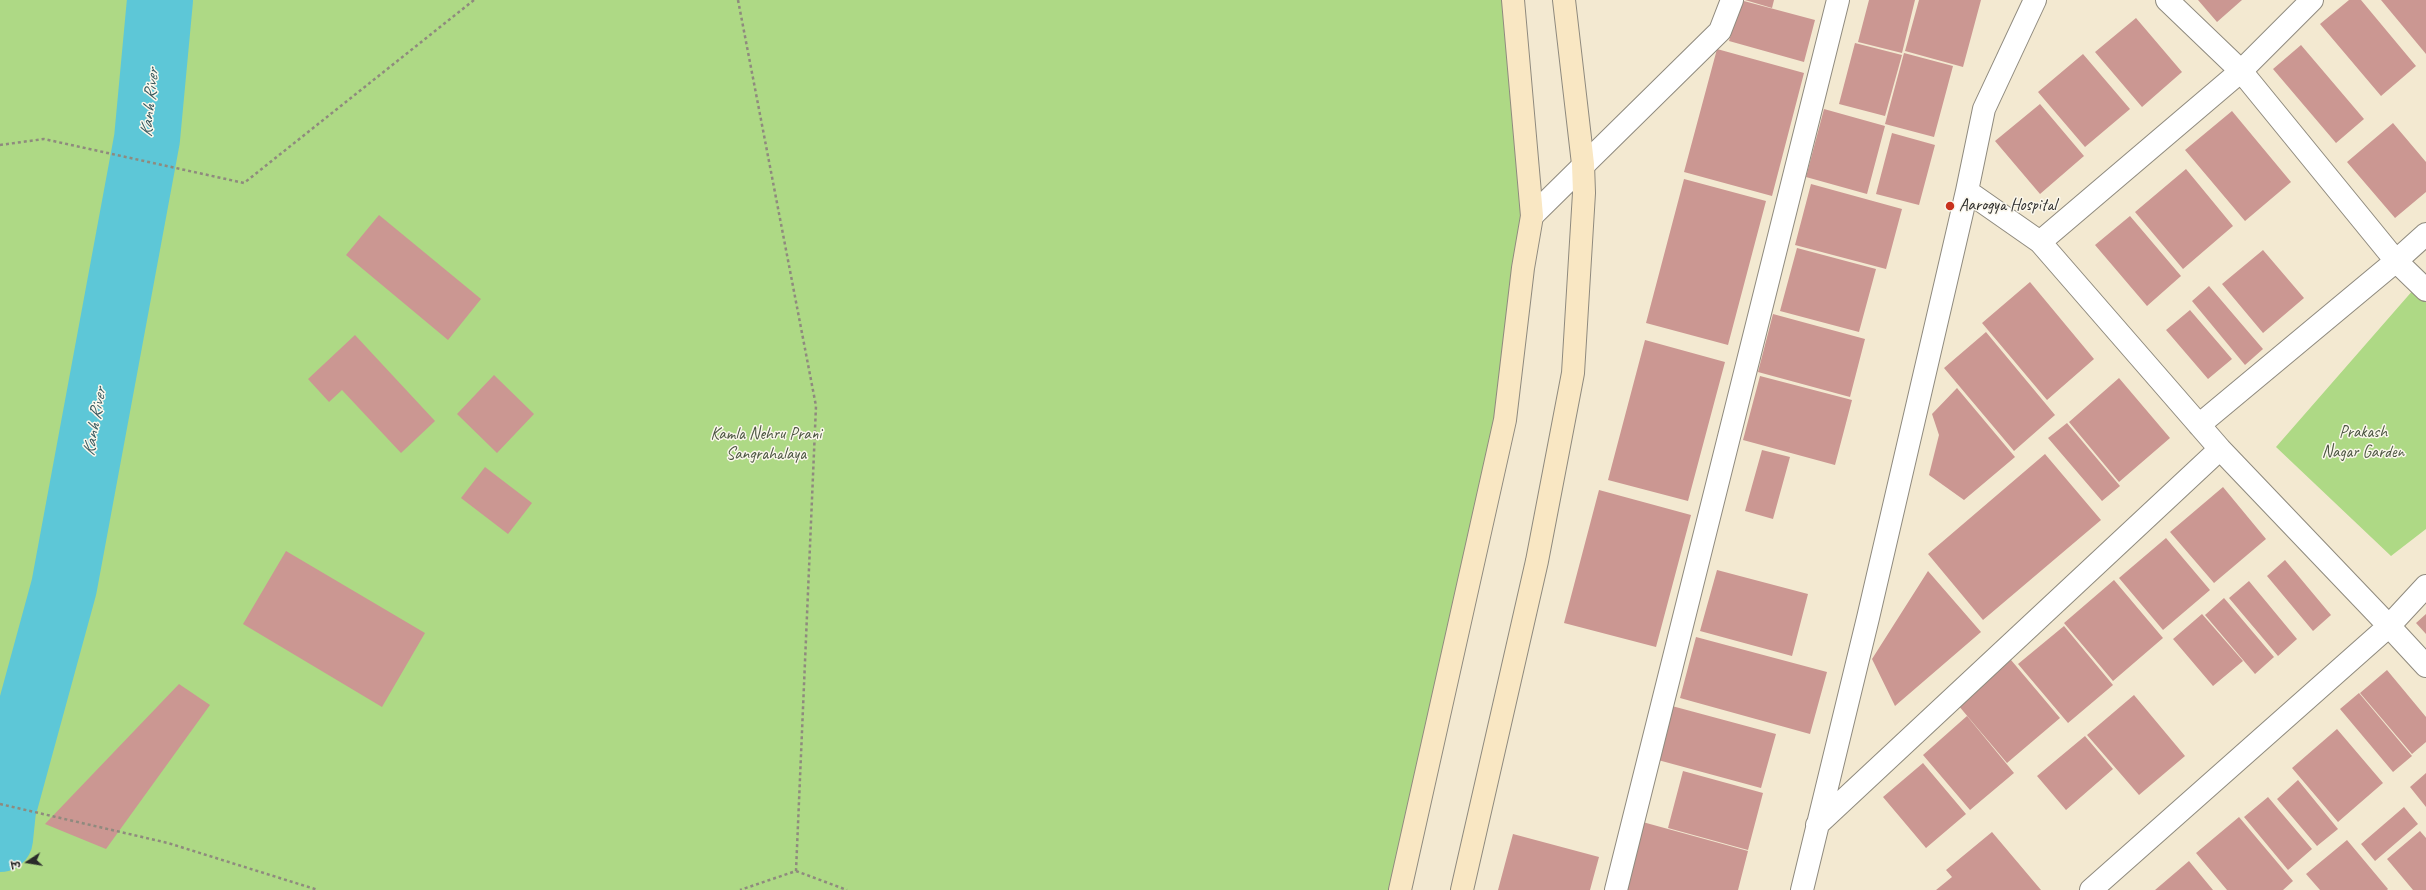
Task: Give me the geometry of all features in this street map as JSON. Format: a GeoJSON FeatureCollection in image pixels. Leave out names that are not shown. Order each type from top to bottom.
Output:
{"type":"FeatureCollection","features":[{"type":"Feature","properties":{"kind":"main road"},"geometry":{"type":"LineString","coordinates":[[1400,890],[1505,420],[1523,268],[1532,216],[1513,0]]}},
{"type":"Feature","properties":{"kind":"main road"},"geometry":{"type":"LineString","coordinates":[[1462,890],[1537,561],[1573,373],[1584,193],[1583,164],[1564,0]]}},
{"type":"Feature","properties":{"kind":"street"},"geometry":{"type":"LineString","coordinates":[[1532,216],[1583,164],[1720,31],[1732,0]]}},
{"type":"Feature","properties":{"kind":"street"},"geometry":{"type":"LineString","coordinates":[[1616,890],[1838,0]]}},
{"type":"Feature","properties":{"kind":"street"},"geometry":{"type":"LineString","coordinates":[[1802,890],[1868,618],[1968,191],[1984,109],[2035,0]]}},
{"type":"Feature","properties":{"kind":"street"},"geometry":{"type":"LineString","coordinates":[[2167,0],[2240,71],[2396,261],[2426,290]]}},
{"type":"Feature","properties":{"kind":"street"},"geometry":{"type":"LineString","coordinates":[[2040,242],[2240,71],[2312,0]]}},
{"type":"Feature","properties":{"kind":"street"},"geometry":{"type":"LineString","coordinates":[[1968,191],[2040,242],[2220,449],[2426,666]]}},
{"type":"Feature","properties":{"kind":"street"},"geometry":{"type":"LineString","coordinates":[[2199,425],[2396,261],[2426,234]]}},
{"type":"Feature","properties":{"kind":"street"},"geometry":{"type":"LineString","coordinates":[[1817,825],[2220,449]]}},
{"type":"Feature","properties":{"kind":"street"},"geometry":{"type":"LineString","coordinates":[[2091,890],[2389,626],[2426,586]]}},
{"type":"Feature","properties":{"kind":"path"},"geometry":{"type":"LineString","coordinates":[[0,145],[44,139],[244,183],[474,0]]}},
{"type":"Feature","properties":{"kind":"path"},"geometry":{"type":"LineString","coordinates":[[738,0],[816,406],[796,871]]}},
{"type":"Feature","properties":{"kind":"path"},"geometry":{"type":"LineString","coordinates":[[0,804],[168,843],[318,890]]}},
{"type":"Feature","properties":{"kind":"path"},"geometry":{"type":"LineString","coordinates":[[740,890],[796,871],[847,890]]}},
{"type":"Feature","properties":{"kind":"green space","name":"Kamla Nehru Prani Sangrahalaya"},"geometry":{"type":"Polygon","coordinates":[[[0,0],[1513,0],[1532,216],[1505,420],[1400,890],[0,890],[0,0]]]}},
{"type":"Feature","properties":{"kind":"green space","name":"Prakash Nagar Garden"},"geometry":{"type":"Polygon","coordinates":[[[2414,289],[2426,301],[2426,529],[2391,556],[2276,447],[2414,289]]]}},
{"type":"Feature","properties":{"kind":"building"},"geometry":{"type":"Polygon","coordinates":[[[1740,0],[1815,20],[1804,62],[1729,41],[1740,0]]]}},
{"type":"Feature","properties":{"kind":"building"},"geometry":{"type":"Polygon","coordinates":[[[1745,0],[1774,0],[1772,8],[1745,0]]]}},
{"type":"Feature","properties":{"kind":"building"},"geometry":{"type":"Polygon","coordinates":[[[1869,0],[1915,0],[1902,53],[1858,42],[1869,0]]]}},
{"type":"Feature","properties":{"kind":"building"},"geometry":{"type":"Polygon","coordinates":[[[1919,0],[1981,0],[1963,67],[1905,51],[1919,0]]]}},
{"type":"Feature","properties":{"kind":"building"},"geometry":{"type":"Polygon","coordinates":[[[2198,0],[2242,0],[2217,22],[2198,0]]]}},
{"type":"Feature","properties":{"kind":"building"},"geometry":{"type":"Polygon","coordinates":[[[2349,0],[2361,0],[2416,66],[2381,96],[2320,24],[2349,0]]]}},
{"type":"Feature","properties":{"kind":"building"},"geometry":{"type":"Polygon","coordinates":[[[2381,0],[2426,0],[2426,54],[2381,0]]]}},
{"type":"Feature","properties":{"kind":"building"},"geometry":{"type":"Polygon","coordinates":[[[2136,18],[2182,72],[2142,107],[2095,52],[2136,18]]]}},
{"type":"Feature","properties":{"kind":"building"},"geometry":{"type":"Polygon","coordinates":[[[1855,43],[1902,55],[1885,116],[1839,104],[1855,43]]]}},
{"type":"Feature","properties":{"kind":"building"},"geometry":{"type":"Polygon","coordinates":[[[2301,45],[2364,119],[2336,143],[2273,69],[2301,45]]]}},
{"type":"Feature","properties":{"kind":"building"},"geometry":{"type":"Polygon","coordinates":[[[1717,49],[1804,73],[1772,196],[1684,172],[1717,49]]]}},
{"type":"Feature","properties":{"kind":"building"},"geometry":{"type":"Polygon","coordinates":[[[1904,53],[1953,66],[1934,137],[1885,124],[1904,53]]]}},
{"type":"Feature","properties":{"kind":"building"},"geometry":{"type":"Polygon","coordinates":[[[2083,54],[2130,109],[2085,147],[2038,92],[2083,54]]]}},
{"type":"Feature","properties":{"kind":"building"},"geometry":{"type":"Polygon","coordinates":[[[2040,104],[2084,156],[2040,194],[1995,141],[2040,104]]]}},
{"type":"Feature","properties":{"kind":"building"},"geometry":{"type":"Polygon","coordinates":[[[1824,109],[1885,126],[1867,194],[1806,177],[1824,109]]]}},
{"type":"Feature","properties":{"kind":"building"},"geometry":{"type":"Polygon","coordinates":[[[2232,111],[2291,182],[2245,221],[2185,150],[2232,111]]]}},
{"type":"Feature","properties":{"kind":"building"},"geometry":{"type":"Polygon","coordinates":[[[2393,123],[2426,162],[2426,192],[2395,218],[2347,162],[2393,123]]]}},
{"type":"Feature","properties":{"kind":"building"},"geometry":{"type":"Polygon","coordinates":[[[1892,133],[1935,145],[1919,205],[1876,194],[1892,133]]]}},
{"type":"Feature","properties":{"kind":"building"},"geometry":{"type":"Polygon","coordinates":[[[2186,169],[2233,226],[2183,269],[2135,212],[2186,169]]]}},
{"type":"Feature","properties":{"kind":"building"},"geometry":{"type":"Polygon","coordinates":[[[1684,179],[1766,201],[1728,345],[1646,323],[1684,179]]]}},
{"type":"Feature","properties":{"kind":"building"},"geometry":{"type":"Polygon","coordinates":[[[1811,184],[1902,209],[1886,269],[1795,245],[1811,184]]]}},
{"type":"Feature","properties":{"kind":"building"},"geometry":{"type":"Polygon","coordinates":[[[379,215],[481,299],[448,340],[346,255],[379,215]]]}},
{"type":"Feature","properties":{"kind":"building"},"geometry":{"type":"Polygon","coordinates":[[[2130,216],[2181,276],[2147,306],[2095,245],[2130,216]]]}},
{"type":"Feature","properties":{"kind":"building"},"geometry":{"type":"Polygon","coordinates":[[[1797,248],[1876,269],[1859,332],[1780,311],[1797,248]]]}},
{"type":"Feature","properties":{"kind":"building"},"geometry":{"type":"Polygon","coordinates":[[[2263,250],[2304,298],[2263,333],[2222,284],[2263,250]]]}},
{"type":"Feature","properties":{"kind":"building"},"geometry":{"type":"Polygon","coordinates":[[[2030,282],[2094,359],[2047,400],[1982,323],[2030,282]]]}},
{"type":"Feature","properties":{"kind":"building"},"geometry":{"type":"Polygon","coordinates":[[[2209,286],[2263,349],[2245,365],[2192,301],[2209,286]]]}},
{"type":"Feature","properties":{"kind":"building"},"geometry":{"type":"Polygon","coordinates":[[[2190,310],[2232,359],[2208,379],[2166,330],[2190,310]]]}},
{"type":"Feature","properties":{"kind":"building"},"geometry":{"type":"Polygon","coordinates":[[[1773,314],[1865,339],[1850,397],[1758,372],[1773,314]]]}},
{"type":"Feature","properties":{"kind":"building"},"geometry":{"type":"Polygon","coordinates":[[[1986,332],[2055,415],[2014,451],[1944,368],[1986,332]]]}},
{"type":"Feature","properties":{"kind":"building"},"geometry":{"type":"Polygon","coordinates":[[[355,335],[435,421],[401,453],[342,390],[329,402],[308,379],[355,335]]]}},
{"type":"Feature","properties":{"kind":"building"},"geometry":{"type":"Polygon","coordinates":[[[1645,340],[1725,362],[1688,501],[1608,480],[1645,340]]]}},
{"type":"Feature","properties":{"kind":"building"},"geometry":{"type":"Polygon","coordinates":[[[494,375],[534,414],[497,453],[457,414],[494,375]]]}},
{"type":"Feature","properties":{"kind":"building"},"geometry":{"type":"Polygon","coordinates":[[[1760,376],[1852,400],[1835,465],[1743,440],[1760,376]]]}},
{"type":"Feature","properties":{"kind":"building"},"geometry":{"type":"Polygon","coordinates":[[[2119,378],[2170,438],[2119,482],[2069,422],[2119,378]]]}},
{"type":"Feature","properties":{"kind":"building"},"geometry":{"type":"Polygon","coordinates":[[[1957,388],[2015,457],[1964,500],[1929,475],[1939,435],[1932,414],[1957,388]]]}},
{"type":"Feature","properties":{"kind":"building"},"geometry":{"type":"Polygon","coordinates":[[[2067,423],[2120,486],[2102,501],[2048,438],[2067,423]]]}},
{"type":"Feature","properties":{"kind":"building"},"geometry":{"type":"Polygon","coordinates":[[[1762,450],[1790,457],[1773,519],[1745,511],[1762,450]]]}},
{"type":"Feature","properties":{"kind":"building"},"geometry":{"type":"Polygon","coordinates":[[[2045,454],[2101,520],[1983,620],[1928,554],[2045,454]]]}},
{"type":"Feature","properties":{"kind":"building"},"geometry":{"type":"Polygon","coordinates":[[[485,467],[532,503],[508,534],[461,498],[485,467]]]}},
{"type":"Feature","properties":{"kind":"building"},"geometry":{"type":"Polygon","coordinates":[[[2223,487],[2266,539],[2214,583],[2170,532],[2223,487]]]}},
{"type":"Feature","properties":{"kind":"building"},"geometry":{"type":"Polygon","coordinates":[[[1599,490],[1691,515],[1656,647],[1564,623],[1599,490]]]}},
{"type":"Feature","properties":{"kind":"building"},"geometry":{"type":"Polygon","coordinates":[[[2166,538],[2210,590],[2163,630],[2119,578],[2166,538]]]}},
{"type":"Feature","properties":{"kind":"building"},"geometry":{"type":"Polygon","coordinates":[[[286,551],[425,633],[382,707],[243,624],[286,551]]]}},
{"type":"Feature","properties":{"kind":"building"},"geometry":{"type":"Polygon","coordinates":[[[2285,560],[2331,615],[2313,631],[2267,576],[2285,560]]]}},
{"type":"Feature","properties":{"kind":"building"},"geometry":{"type":"Polygon","coordinates":[[[1717,570],[1808,594],[1792,656],[1700,631],[1717,570]]]}},
{"type":"Feature","properties":{"kind":"building"},"geometry":{"type":"Polygon","coordinates":[[[1928,571],[1981,632],[1895,706],[1872,659],[1928,571]]]}},
{"type":"Feature","properties":{"kind":"building"},"geometry":{"type":"Polygon","coordinates":[[[2114,580],[2163,638],[2113,681],[2064,623],[2114,580]]]}},
{"type":"Feature","properties":{"kind":"building"},"geometry":{"type":"Polygon","coordinates":[[[2249,581],[2297,639],[2278,656],[2229,598],[2249,581]]]}},
{"type":"Feature","properties":{"kind":"building"},"geometry":{"type":"Polygon","coordinates":[[[2224,598],[2274,657],[2255,674],[2205,615],[2224,598]]]}},
{"type":"Feature","properties":{"kind":"building"},"geometry":{"type":"Polygon","coordinates":[[[2202,614],[2243,661],[2213,686],[2173,639],[2202,614]]]}},
{"type":"Feature","properties":{"kind":"building"},"geometry":{"type":"Polygon","coordinates":[[[2426,614],[2426,634],[2416,623],[2426,614]]]}},
{"type":"Feature","properties":{"kind":"building"},"geometry":{"type":"Polygon","coordinates":[[[2064,626],[2113,685],[2068,723],[2018,664],[2064,626]]]}},
{"type":"Feature","properties":{"kind":"building"},"geometry":{"type":"Polygon","coordinates":[[[1696,637],[1827,672],[1810,734],[1680,698],[1696,637]]]}},
{"type":"Feature","properties":{"kind":"building"},"geometry":{"type":"Polygon","coordinates":[[[2011,660],[2060,718],[2007,763],[1958,705],[2011,660]]]}},
{"type":"Feature","properties":{"kind":"building"},"geometry":{"type":"Polygon","coordinates":[[[2387,670],[2426,717],[2426,742],[2412,754],[2360,693],[2387,670]]]}},
{"type":"Feature","properties":{"kind":"building"},"geometry":{"type":"Polygon","coordinates":[[[179,684],[210,705],[106,849],[45,824],[179,684]]]}},
{"type":"Feature","properties":{"kind":"building"},"geometry":{"type":"Polygon","coordinates":[[[2359,693],[2412,756],[2393,772],[2340,709],[2359,693]]]}},
{"type":"Feature","properties":{"kind":"building"},"geometry":{"type":"Polygon","coordinates":[[[2134,695],[2185,756],[2139,795],[2087,735],[2134,695]]]}},
{"type":"Feature","properties":{"kind":"building"},"geometry":{"type":"Polygon","coordinates":[[[1672,706],[1776,734],[1761,788],[1658,760],[1672,706]]]}},
{"type":"Feature","properties":{"kind":"building"},"geometry":{"type":"Polygon","coordinates":[[[1967,716],[2014,773],[1970,810],[1923,755],[1967,716]]]}},
{"type":"Feature","properties":{"kind":"building"},"geometry":{"type":"Polygon","coordinates":[[[2337,729],[2383,783],[2338,822],[2292,768],[2337,729]]]}},
{"type":"Feature","properties":{"kind":"building"},"geometry":{"type":"Polygon","coordinates":[[[2085,736],[2113,769],[2066,810],[2037,776],[2085,736]]]}},
{"type":"Feature","properties":{"kind":"building"},"geometry":{"type":"Polygon","coordinates":[[[1923,763],[1966,814],[1926,848],[1883,797],[1923,763]]]}},
{"type":"Feature","properties":{"kind":"building"},"geometry":{"type":"Polygon","coordinates":[[[1683,771],[1763,793],[1748,850],[1668,828],[1683,771]]]}},
{"type":"Feature","properties":{"kind":"building"},"geometry":{"type":"Polygon","coordinates":[[[2426,773],[2426,807],[2410,787],[2426,773]]]}},
{"type":"Feature","properties":{"kind":"building"},"geometry":{"type":"Polygon","coordinates":[[[2298,780],[2338,829],[2317,846],[2277,799],[2298,780]]]}},
{"type":"Feature","properties":{"kind":"building"},"geometry":{"type":"Polygon","coordinates":[[[2268,797],[2312,849],[2288,870],[2244,817],[2268,797]]]}},
{"type":"Feature","properties":{"kind":"building"},"geometry":{"type":"Polygon","coordinates":[[[2404,807],[2418,824],[2375,861],[2361,844],[2404,807]]]}},
{"type":"Feature","properties":{"kind":"building"},"geometry":{"type":"Polygon","coordinates":[[[2239,817],[2293,881],[2283,890],[2227,890],[2196,853],[2239,817]]]}},
{"type":"Feature","properties":{"kind":"building"},"geometry":{"type":"Polygon","coordinates":[[[1639,821],[1748,851],[1738,890],[1620,890],[1639,821]]]}},
{"type":"Feature","properties":{"kind":"building"},"geometry":{"type":"Polygon","coordinates":[[[2420,831],[2426,838],[2426,890],[2413,890],[2387,859],[2420,831]]]}},
{"type":"Feature","properties":{"kind":"building"},"geometry":{"type":"Polygon","coordinates":[[[1992,832],[2041,890],[1936,890],[1952,877],[1946,870],[1992,832]]]}},
{"type":"Feature","properties":{"kind":"building"},"geometry":{"type":"Polygon","coordinates":[[[1513,834],[1599,857],[1590,890],[1498,890],[1513,834]]]}},
{"type":"Feature","properties":{"kind":"building"},"geometry":{"type":"Polygon","coordinates":[[[2347,840],[2388,889],[2387,890],[2320,890],[2306,874],[2347,840]]]}},
{"type":"Feature","properties":{"kind":"building"},"geometry":{"type":"Polygon","coordinates":[[[2189,861],[2213,890],[2155,890],[2189,861]]]}},
{"type":"Feature","properties":{"kind":"waterway","name":"Kanh River"},"geometry":{"type":"LineString","coordinates":[[0,839],[3,810],[64,587],[147,139],[160,0]]}},
{"type":"Feature","properties":{"kind":"place","name":"Aarogya Hospital"},"geometry":{"type":"Point","coordinates":[1950,206]}}]}
